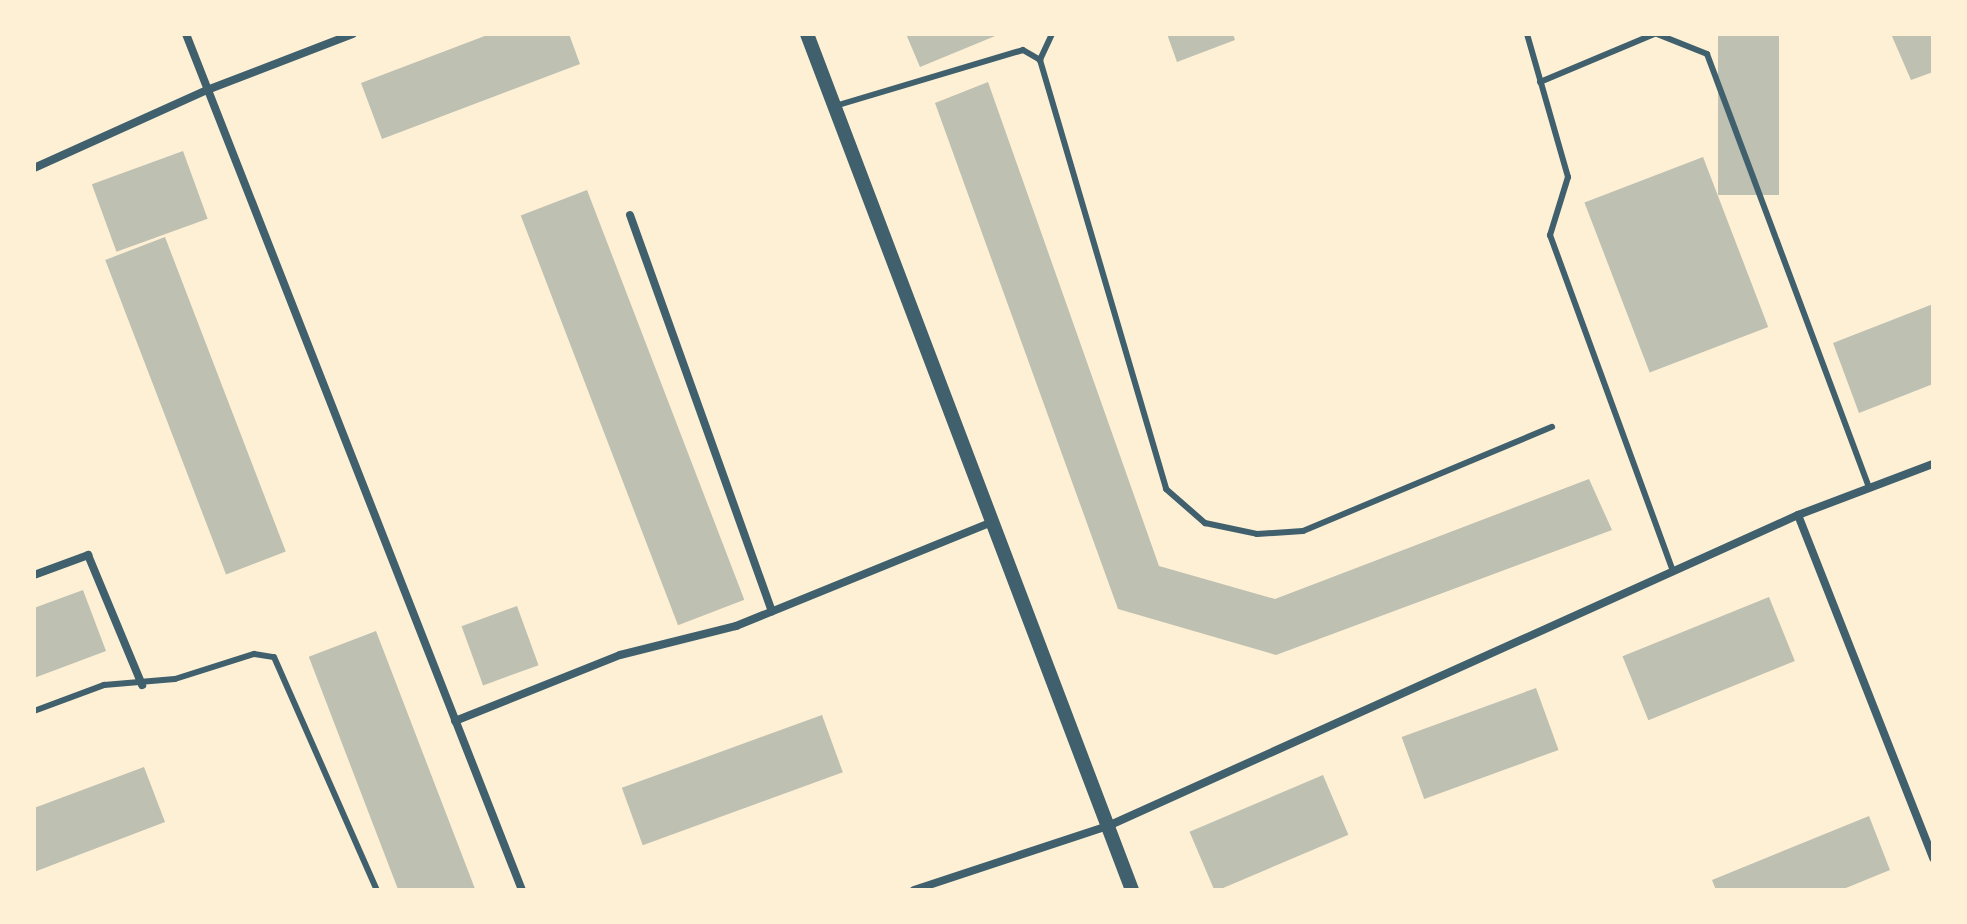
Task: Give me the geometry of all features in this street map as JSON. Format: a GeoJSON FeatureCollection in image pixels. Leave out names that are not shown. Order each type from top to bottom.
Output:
{"type":"FeatureCollection","features":[{"type":"Feature","properties":{"kind":"street"},"geometry":{"type":"LineString","coordinates":[[186,34],[522,890]]}},
{"type":"Feature","properties":{"kind":"street"},"geometry":{"type":"LineString","coordinates":[[34,168],[207,90],[353,34]]}},
{"type":"Feature","properties":{"kind":"street"},"geometry":{"type":"LineString","coordinates":[[807,34],[1132,890]]}},
{"type":"Feature","properties":{"kind":"street"},"geometry":{"type":"LineString","coordinates":[[630,215],[772,611]]}},
{"type":"Feature","properties":{"kind":"street"},"geometry":{"type":"LineString","coordinates":[[914,890],[1108,826],[1798,515],[1933,464]]}},
{"type":"Feature","properties":{"kind":"street"},"geometry":{"type":"LineString","coordinates":[[1798,515],[1933,858]]}},
{"type":"Feature","properties":{"kind":"street"},"geometry":{"type":"LineString","coordinates":[[455,721],[620,655],[772,611],[992,522]]}},
{"type":"Feature","properties":{"kind":"street"},"geometry":{"type":"LineString","coordinates":[[34,575],[88,555],[142,685]]}},
{"type":"Feature","properties":{"kind":"lane"},"geometry":{"type":"LineString","coordinates":[[1052,34],[1040,60],[1166,489],[1205,523],[1257,534],[1303,531],[1552,427]]}},
{"type":"Feature","properties":{"kind":"lane"},"geometry":{"type":"LineString","coordinates":[[1527,34],[1568,177],[1550,235],[1673,571]]}},
{"type":"Feature","properties":{"kind":"lane"},"geometry":{"type":"LineString","coordinates":[[1540,82],[1656,34],[1707,54],[1869,488]]}},
{"type":"Feature","properties":{"kind":"lane"},"geometry":{"type":"LineString","coordinates":[[834,106],[1023,50],[1040,60]]}},
{"type":"Feature","properties":{"kind":"lane"},"geometry":{"type":"LineString","coordinates":[[34,711],[104,685],[142,685],[254,654],[274,657],[377,890]]}},
{"type":"Feature","properties":{"kind":"building"},"geometry":{"type":"Polygon","coordinates":[[[490,34],[569,34],[580,64],[382,139],[361,83],[490,34]]]}},
{"type":"Feature","properties":{"kind":"building"},"geometry":{"type":"Polygon","coordinates":[[[906,34],[1000,34],[920,67],[906,34]]]}},
{"type":"Feature","properties":{"kind":"building"},"geometry":{"type":"Polygon","coordinates":[[[1167,34],[1233,34],[1235,40],[1177,62],[1167,34]]]}},
{"type":"Feature","properties":{"kind":"building"},"geometry":{"type":"Polygon","coordinates":[[[1718,34],[1779,34],[1779,195],[1718,195],[1718,34]]]}},
{"type":"Feature","properties":{"kind":"building"},"geometry":{"type":"Polygon","coordinates":[[[1891,34],[1933,34],[1933,72],[1911,80],[1891,34]]]}},
{"type":"Feature","properties":{"kind":"building"},"geometry":{"type":"Polygon","coordinates":[[[988,82],[1159,566],[1275,599],[1589,479],[1612,530],[1276,655],[1118,609],[935,103],[988,82]]]}},
{"type":"Feature","properties":{"kind":"building"},"geometry":{"type":"Polygon","coordinates":[[[183,151],[208,219],[116,252],[92,184],[183,151]]]}},
{"type":"Feature","properties":{"kind":"building"},"geometry":{"type":"Polygon","coordinates":[[[1703,157],[1768,327],[1650,372],[1584,203],[1703,157]]]}},
{"type":"Feature","properties":{"kind":"building"},"geometry":{"type":"Polygon","coordinates":[[[587,190],[744,600],[678,625],[521,215],[587,190]]]}},
{"type":"Feature","properties":{"kind":"building"},"geometry":{"type":"Polygon","coordinates":[[[165,237],[286,552],[226,575],[105,260],[165,237]]]}},
{"type":"Feature","properties":{"kind":"building"},"geometry":{"type":"Polygon","coordinates":[[[1933,304],[1933,384],[1859,413],[1833,343],[1933,304]]]}},
{"type":"Feature","properties":{"kind":"building"},"geometry":{"type":"Polygon","coordinates":[[[83,590],[106,651],[34,678],[34,608],[83,590]]]}},
{"type":"Feature","properties":{"kind":"building"},"geometry":{"type":"Polygon","coordinates":[[[1769,597],[1795,661],[1648,720],[1623,656],[1769,597]]]}},
{"type":"Feature","properties":{"kind":"building"},"geometry":{"type":"Polygon","coordinates":[[[517,606],[539,665],[483,685],[462,626],[517,606]]]}},
{"type":"Feature","properties":{"kind":"building"},"geometry":{"type":"Polygon","coordinates":[[[376,631],[475,890],[398,890],[309,657],[376,631]]]}},
{"type":"Feature","properties":{"kind":"building"},"geometry":{"type":"Polygon","coordinates":[[[1536,688],[1559,750],[1424,799],[1402,737],[1536,688]]]}},
{"type":"Feature","properties":{"kind":"building"},"geometry":{"type":"Polygon","coordinates":[[[822,715],[843,772],[643,845],[622,788],[822,715]]]}},
{"type":"Feature","properties":{"kind":"building"},"geometry":{"type":"Polygon","coordinates":[[[144,767],[165,822],[34,872],[34,808],[144,767]]]}},
{"type":"Feature","properties":{"kind":"building"},"geometry":{"type":"Polygon","coordinates":[[[1323,775],[1348,835],[1214,890],[1190,832],[1323,775]]]}},
{"type":"Feature","properties":{"kind":"building"},"geometry":{"type":"Polygon","coordinates":[[[1869,816],[1890,870],[1841,890],[1716,890],[1712,880],[1869,816]]]}}]}
